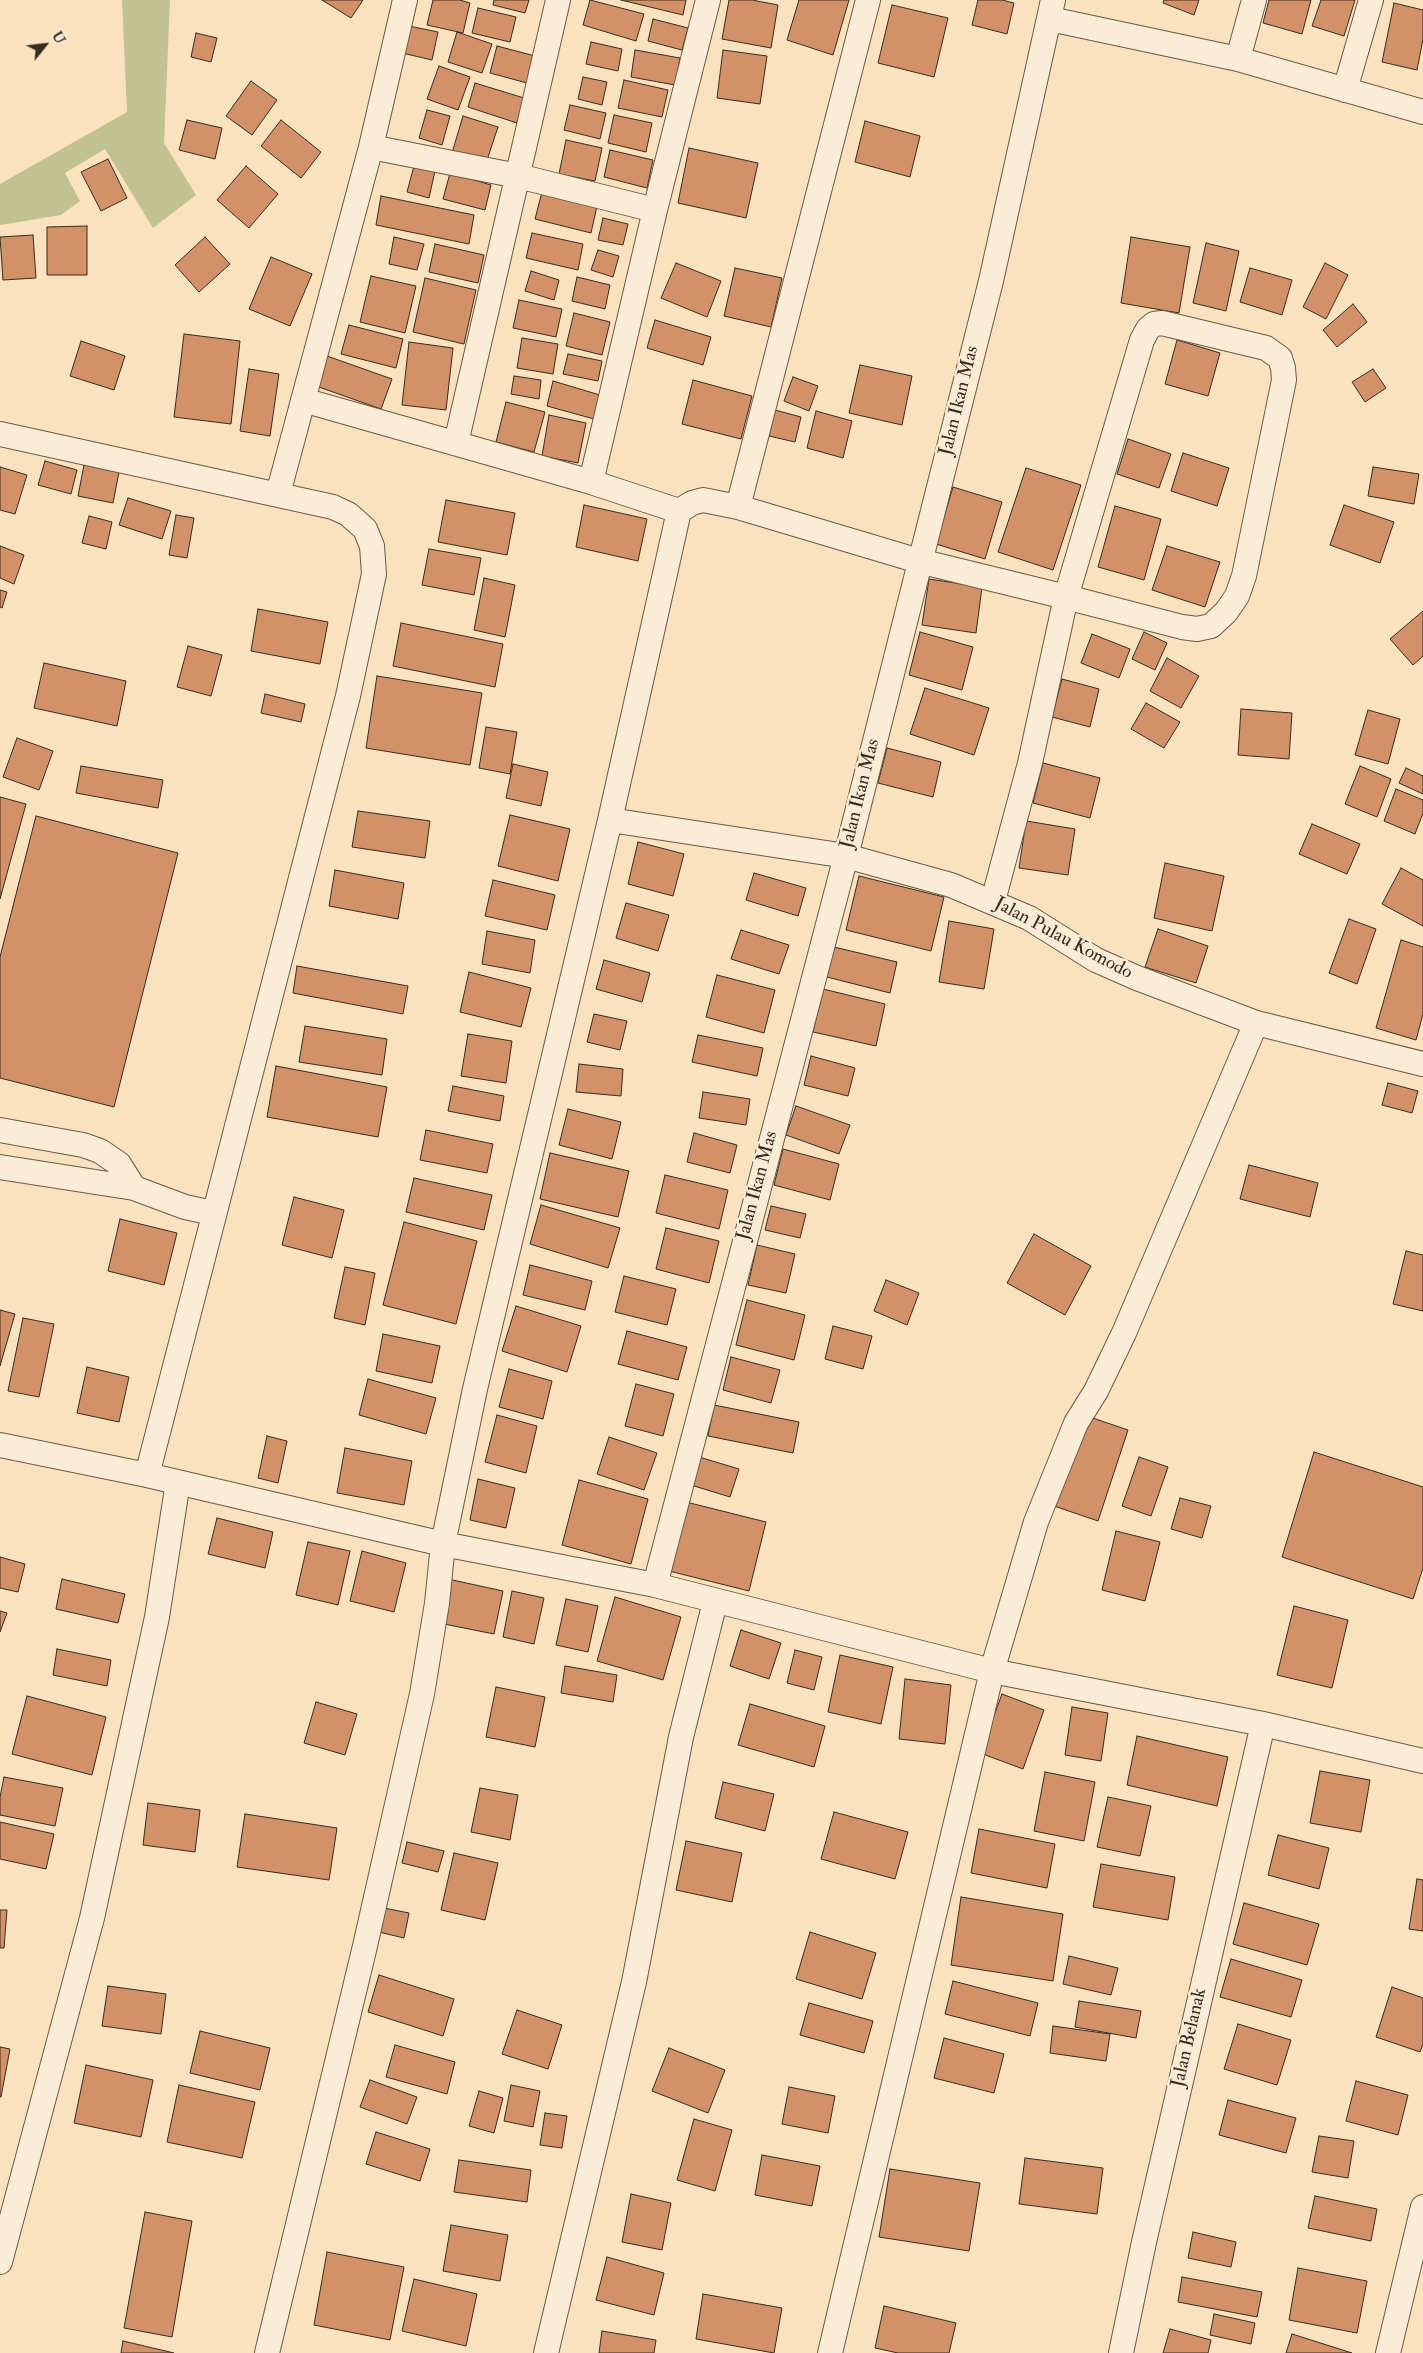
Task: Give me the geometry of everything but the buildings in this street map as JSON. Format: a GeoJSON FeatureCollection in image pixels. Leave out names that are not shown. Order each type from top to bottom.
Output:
{"type":"FeatureCollection","features":[{"type":"Feature","properties":{"kind":"street"},"geometry":{"type":"LineString","coordinates":[[278,494],[371,147],[405,0]]}},
{"type":"Feature","properties":{"kind":"street"},"geometry":{"type":"LineString","coordinates":[[456,443],[558,0]]}},
{"type":"Feature","properties":{"kind":"street"},"geometry":{"type":"LineString","coordinates":[[591,482],[654,210],[708,0]]}},
{"type":"Feature","properties":{"kind":"street"},"geometry":{"type":"LineString","coordinates":[[738,507],[868,0]]}},
{"type":"Feature","properties":{"kind":"street"},"geometry":{"type":"LineString","coordinates":[[1238,59],[1254,0]]}},
{"type":"Feature","properties":{"kind":"street"},"geometry":{"type":"LineString","coordinates":[[1345,90],[1371,0]]}},
{"type":"Feature","properties":{"kind":"street"},"geometry":{"type":"LineString","coordinates":[[1052,10],[1238,59],[1423,112]]}},
{"type":"Feature","properties":{"kind":"street","name":"Jalan Ikan Mas"},"geometry":{"type":"LineString","coordinates":[[655,1585],[846,856],[991,281],[1052,10]]}},
{"type":"Feature","properties":{"kind":"street"},"geometry":{"type":"LineString","coordinates":[[371,147],[518,176],[654,210]]}},
{"type":"Feature","properties":{"kind":"street"},"geometry":{"type":"LineString","coordinates":[[267,2353],[365,1946],[422,1694],[437,1603],[443,1544],[475,1389],[610,820],[679,511],[692,503],[703,500],[738,507],[919,561],[1066,597],[1197,629],[1210,626],[1226,612],[1237,596],[1244,576],[1284,380],[1280,358],[1266,348],[1162,323],[1154,324],[1148,329],[1142,340],[1066,597],[1030,763],[993,901]]}},
{"type":"Feature","properties":{"kind":"street"},"geometry":{"type":"LineString","coordinates":[[303,400],[591,482],[679,511]]}},
{"type":"Feature","properties":{"kind":"street"},"geometry":{"type":"LineString","coordinates":[[0,434],[333,507],[348,514],[365,530],[372,546],[374,574],[348,696],[213,1213],[147,1475]]}},
{"type":"Feature","properties":{"kind":"street","name":"Jalan Pulau Komodo"},"geometry":{"type":"LineString","coordinates":[[610,820],[846,856],[951,885],[1030,918],[1096,960],[1137,978],[1256,1023],[1423,1064]]}},
{"type":"Feature","properties":{"kind":"street"},"geometry":{"type":"LineString","coordinates":[[830,2353],[992,1671],[1036,1522],[1076,1423],[1096,1391],[1124,1333],[1256,1023]]}},
{"type":"Feature","properties":{"kind":"street"},"geometry":{"type":"LineString","coordinates":[[0,1130],[83,1145],[100,1151],[119,1164],[134,1188]]}},
{"type":"Feature","properties":{"kind":"street"},"geometry":{"type":"LineString","coordinates":[[0,1166],[134,1188],[185,1207],[213,1213]]}},
{"type":"Feature","properties":{"kind":"street"},"geometry":{"type":"LineString","coordinates":[[0,1445],[147,1475],[443,1544],[655,1585],[715,1602],[992,1671],[1263,1724],[1423,1761]]}},
{"type":"Feature","properties":{"kind":"street"},"geometry":{"type":"LineString","coordinates":[[0,2262],[92,1918],[157,1617],[178,1482]]}},
{"type":"Feature","properties":{"kind":"street"},"geometry":{"type":"LineString","coordinates":[[546,2353],[634,1982],[682,1737],[715,1602]]}},
{"type":"Feature","properties":{"kind":"street","name":"Jalan Belanak"},"geometry":{"type":"LineString","coordinates":[[1121,2353],[1144,2242],[1263,1724]]}},
{"type":"Feature","properties":{"kind":"street"},"geometry":{"type":"LineString","coordinates":[[1388,2353],[1423,2208]]}},
{"type":"Feature","properties":{"kind":"green space"},"geometry":{"type":"Polygon","coordinates":[[[122,0],[170,0],[164,143],[196,195],[153,228],[105,149],[65,173],[80,201],[61,215],[0,225],[0,184],[127,112],[122,0]]]}}]}
